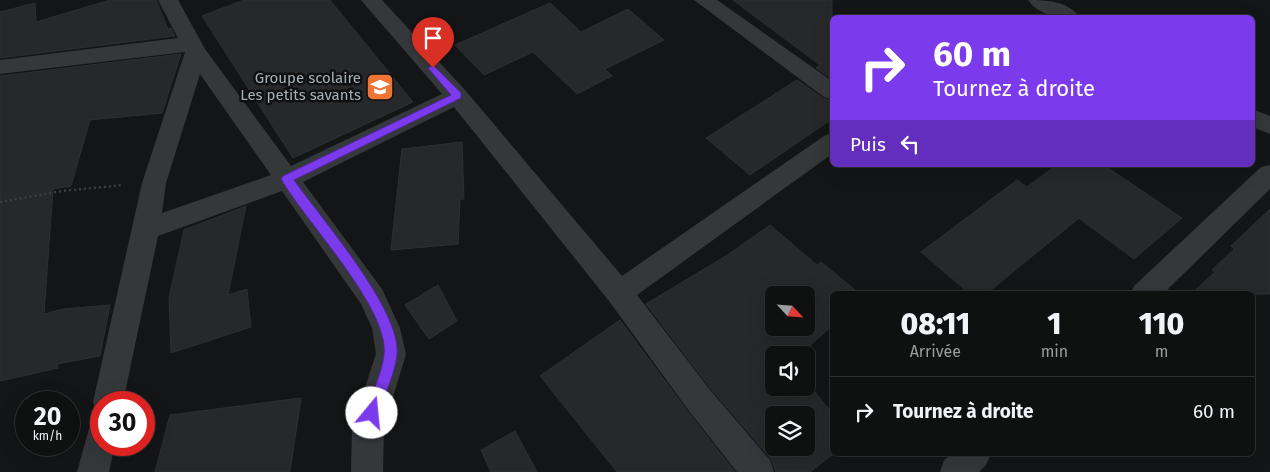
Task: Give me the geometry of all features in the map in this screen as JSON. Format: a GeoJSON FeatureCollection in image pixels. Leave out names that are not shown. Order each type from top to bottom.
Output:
{"type":"FeatureCollection","features":[{"type":"Feature","properties":{"kind":"street"},"geometry":{"type":"LineString","coordinates":[[168,0],[194,47],[372,297],[386,328],[391,354],[368,427],[367,472]]}},
{"type":"Feature","properties":{"kind":"street"},"geometry":{"type":"LineString","coordinates":[[371,0],[457,96],[619,293],[700,401],[758,472]]}},
{"type":"Feature","properties":{"kind":"street"},"geometry":{"type":"LineString","coordinates":[[704,0],[830,91]]}},
{"type":"Feature","properties":{"kind":"street"},"geometry":{"type":"LineString","coordinates":[[1038,0],[1061,15]]}},
{"type":"Feature","properties":{"kind":"street"},"geometry":{"type":"LineString","coordinates":[[0,67],[194,47]]}},
{"type":"Feature","properties":{"kind":"street"},"geometry":{"type":"LineString","coordinates":[[110,391],[146,229],[154,183],[194,47]]}},
{"type":"Feature","properties":{"kind":"street"},"geometry":{"type":"LineString","coordinates":[[146,229],[287,179],[457,96]]}},
{"type":"Feature","properties":{"kind":"street"},"geometry":{"type":"LineString","coordinates":[[1255,118],[1270,126]]}},
{"type":"Feature","properties":{"kind":"street"},"geometry":{"type":"LineString","coordinates":[[619,293],[830,143]]}},
{"type":"Feature","properties":{"kind":"street"},"geometry":{"type":"LineString","coordinates":[[1147,291],[1270,174]]}},
{"type":"Feature","properties":{"kind":"street"},"geometry":{"type":"LineString","coordinates":[[94,472],[97,456]]}},
{"type":"Feature","properties":{"kind":"street"},"geometry":{"type":"LineString","coordinates":[[956,472],[973,456]]}},
{"type":"Feature","properties":{"kind":"path"},"geometry":{"type":"LineString","coordinates":[[0,202],[62,191],[154,183]]}},
{"type":"Feature","properties":{"kind":"building"},"geometry":{"type":"Polygon","coordinates":[[[110,0],[156,0],[168,29],[171,28],[175,36],[0,58],[0,12],[35,3],[36,22],[110,0]]]}},
{"type":"Feature","properties":{"kind":"building"},"geometry":{"type":"Polygon","coordinates":[[[244,0],[330,0],[413,102],[293,158],[202,16],[244,0]]]}},
{"type":"Feature","properties":{"kind":"building"},"geometry":{"type":"Polygon","coordinates":[[[733,0],[832,0],[832,15],[830,15],[830,78],[816,68],[820,65],[733,0]]]}},
{"type":"Feature","properties":{"kind":"building"},"geometry":{"type":"Polygon","coordinates":[[[550,3],[581,32],[628,9],[664,40],[605,69],[612,76],[577,94],[533,52],[484,75],[455,45],[550,3]]]}},
{"type":"Feature","properties":{"kind":"building"},"geometry":{"type":"Polygon","coordinates":[[[181,54],[162,113],[90,120],[71,186],[53,189],[44,314],[63,309],[110,305],[100,356],[57,364],[58,368],[0,381],[0,76],[181,54]]]}},
{"type":"Feature","properties":{"kind":"building"},"geometry":{"type":"Polygon","coordinates":[[[797,80],[830,101],[830,120],[750,175],[706,138],[797,80]]]}},
{"type":"Feature","properties":{"kind":"building"},"geometry":{"type":"Polygon","coordinates":[[[462,142],[464,199],[460,199],[458,244],[391,250],[402,149],[462,142]]]}},
{"type":"Feature","properties":{"kind":"building"},"geometry":{"type":"Polygon","coordinates":[[[1054,167],[1107,167],[1182,218],[1134,259],[1079,218],[990,291],[966,291],[921,252],[1017,180],[1027,187],[1054,167]]]}},
{"type":"Feature","properties":{"kind":"building"},"geometry":{"type":"Polygon","coordinates":[[[246,206],[228,295],[247,289],[251,327],[171,353],[169,298],[184,230],[246,206]]]}},
{"type":"Feature","properties":{"kind":"building"},"geometry":{"type":"Polygon","coordinates":[[[1270,209],[1270,294],[1255,294],[1255,291],[1194,291],[1215,272],[1212,270],[1234,249],[1231,246],[1270,209]]]}},
{"type":"Feature","properties":{"kind":"building"},"geometry":{"type":"Polygon","coordinates":[[[770,225],[817,265],[821,262],[856,291],[830,291],[830,328],[809,346],[765,346],[765,396],[815,396],[815,392],[830,411],[831,456],[810,472],[776,472],[768,456],[815,456],[815,406],[765,406],[765,452],[712,390],[646,304],[726,256],[770,225]]]}},
{"type":"Feature","properties":{"kind":"building"},"geometry":{"type":"Polygon","coordinates":[[[438,285],[457,321],[429,339],[405,305],[438,285]]]}},
{"type":"Feature","properties":{"kind":"building"},"geometry":{"type":"Polygon","coordinates":[[[620,320],[735,472],[617,472],[540,376],[620,320]]]}},
{"type":"Feature","properties":{"kind":"building"},"geometry":{"type":"Polygon","coordinates":[[[301,398],[290,472],[155,472],[170,415],[301,398]]]}},
{"type":"Feature","properties":{"kind":"building"},"geometry":{"type":"Polygon","coordinates":[[[515,431],[537,472],[491,472],[481,450],[515,431]]]}},
{"type":"Feature","properties":{"kind":"place","name":"Groupe scolaire Les petits savants"},"geometry":{"type":"Point","coordinates":[380,87]}},
{"type":"Feature","properties":{"kind":"route"},"geometry":{"type":"LineString","coordinates":[[372,413],[391,354],[386,328],[372,297],[287,179],[457,96],[433,68]]}}]}
